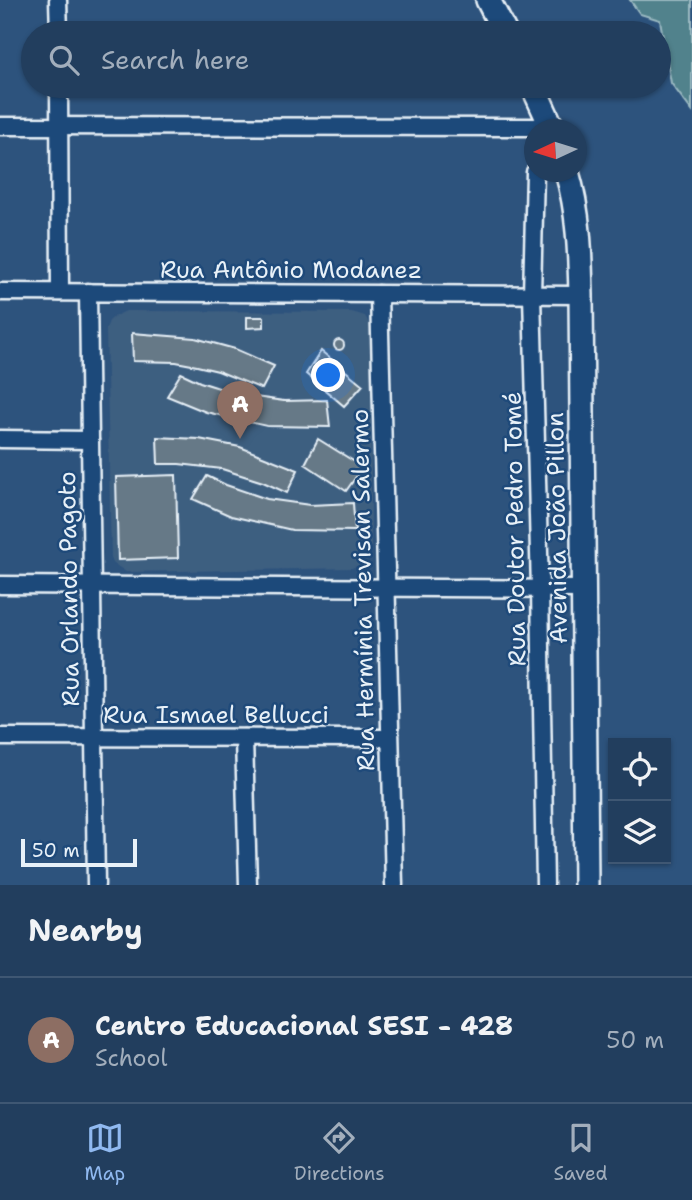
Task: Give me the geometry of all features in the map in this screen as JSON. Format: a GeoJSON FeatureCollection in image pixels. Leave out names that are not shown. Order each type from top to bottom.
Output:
{"type":"FeatureCollection","features":[{"type":"Feature","properties":{"kind":"main road"},"geometry":{"type":"LineString","coordinates":[[488,0],[499,21]]}},
{"type":"Feature","properties":{"kind":"main road"},"geometry":{"type":"LineString","coordinates":[[536,98],[541,119]]}},
{"type":"Feature","properties":{"kind":"main road","name":"Avenida João Pillon"},"geometry":{"type":"LineString","coordinates":[[569,182],[576,211],[581,295],[586,885]]}},
{"type":"Feature","properties":{"kind":"street"},"geometry":{"type":"LineString","coordinates":[[58,0],[58,21]]}},
{"type":"Feature","properties":{"kind":"street"},"geometry":{"type":"LineString","coordinates":[[59,98],[60,292]]}},
{"type":"Feature","properties":{"kind":"street"},"geometry":{"type":"LineString","coordinates":[[0,126],[524,127]]}},
{"type":"Feature","properties":{"kind":"street","name":"Rua Doutor Pedro Tomé"},"geometry":{"type":"LineString","coordinates":[[535,182],[531,295],[545,885]]}},
{"type":"Feature","properties":{"kind":"street","name":"Rua Antônio Modanez"},"geometry":{"type":"LineString","coordinates":[[0,292],[581,295]]}},
{"type":"Feature","properties":{"kind":"street","name":"Rua Orlando Pagoto"},"geometry":{"type":"LineString","coordinates":[[88,292],[96,885]]}},
{"type":"Feature","properties":{"kind":"street","name":"Rua Hermínia Trevisan Salermo"},"geometry":{"type":"LineString","coordinates":[[379,294],[394,885]]}},
{"type":"Feature","properties":{"kind":"street"},"geometry":{"type":"LineString","coordinates":[[0,439],[90,440]]}},
{"type":"Feature","properties":{"kind":"street"},"geometry":{"type":"LineString","coordinates":[[0,585],[584,589]]}},
{"type":"Feature","properties":{"kind":"street","name":"Rua Ismael Bellucci"},"geometry":{"type":"LineString","coordinates":[[0,737],[389,738]]}},
{"type":"Feature","properties":{"kind":"street"},"geometry":{"type":"LineString","coordinates":[[244,738],[248,885]]}},
{"type":"Feature","properties":{"kind":"shaded area"},"geometry":{"type":"Polygon","coordinates":[[[126,311],[352,312],[365,316],[371,327],[371,548],[367,561],[352,568],[126,572],[113,563],[106,329],[109,321],[126,311]]]}},
{"type":"Feature","properties":{"kind":"green space"},"geometry":{"type":"Polygon","coordinates":[[[630,0],[692,0],[692,111],[671,83],[671,21],[660,21],[640,14],[630,0]]]}},
{"type":"Feature","properties":{"kind":"building"},"geometry":{"type":"Polygon","coordinates":[[[247,317],[264,317],[264,327],[247,328],[247,317]]]}},
{"type":"Feature","properties":{"kind":"building"},"geometry":{"type":"Polygon","coordinates":[[[132,333],[195,338],[235,349],[274,366],[262,389],[218,371],[197,366],[176,362],[133,361],[132,333]]]}},
{"type":"Feature","properties":{"kind":"building"},"geometry":{"type":"Polygon","coordinates":[[[339,340],[343,341],[343,349],[339,350],[335,349],[334,345],[335,341],[339,340]]]}},
{"type":"Feature","properties":{"kind":"building"},"geometry":{"type":"Polygon","coordinates":[[[321,351],[363,385],[344,406],[306,374],[321,351]]]}},
{"type":"Feature","properties":{"kind":"building"},"geometry":{"type":"Polygon","coordinates":[[[181,373],[241,395],[284,401],[327,400],[330,427],[267,426],[206,412],[167,396],[181,373]]]}},
{"type":"Feature","properties":{"kind":"building"},"geometry":{"type":"Polygon","coordinates":[[[157,437],[199,439],[240,447],[298,470],[287,493],[222,469],[158,464],[157,437]]]}},
{"type":"Feature","properties":{"kind":"building"},"geometry":{"type":"Polygon","coordinates":[[[318,439],[363,467],[346,491],[305,464],[318,439]]]}},
{"type":"Feature","properties":{"kind":"building"},"geometry":{"type":"Polygon","coordinates":[[[176,475],[178,558],[118,560],[116,477],[176,475]]]}},
{"type":"Feature","properties":{"kind":"building"},"geometry":{"type":"Polygon","coordinates":[[[207,476],[267,499],[310,505],[353,503],[355,531],[292,530],[231,516],[193,499],[207,476]]]}},
{"type":"Feature","properties":{"kind":"place","name":"Centro Educacional SESI - 428"},"geometry":{"type":"Point","coordinates":[240,439]}}]}
